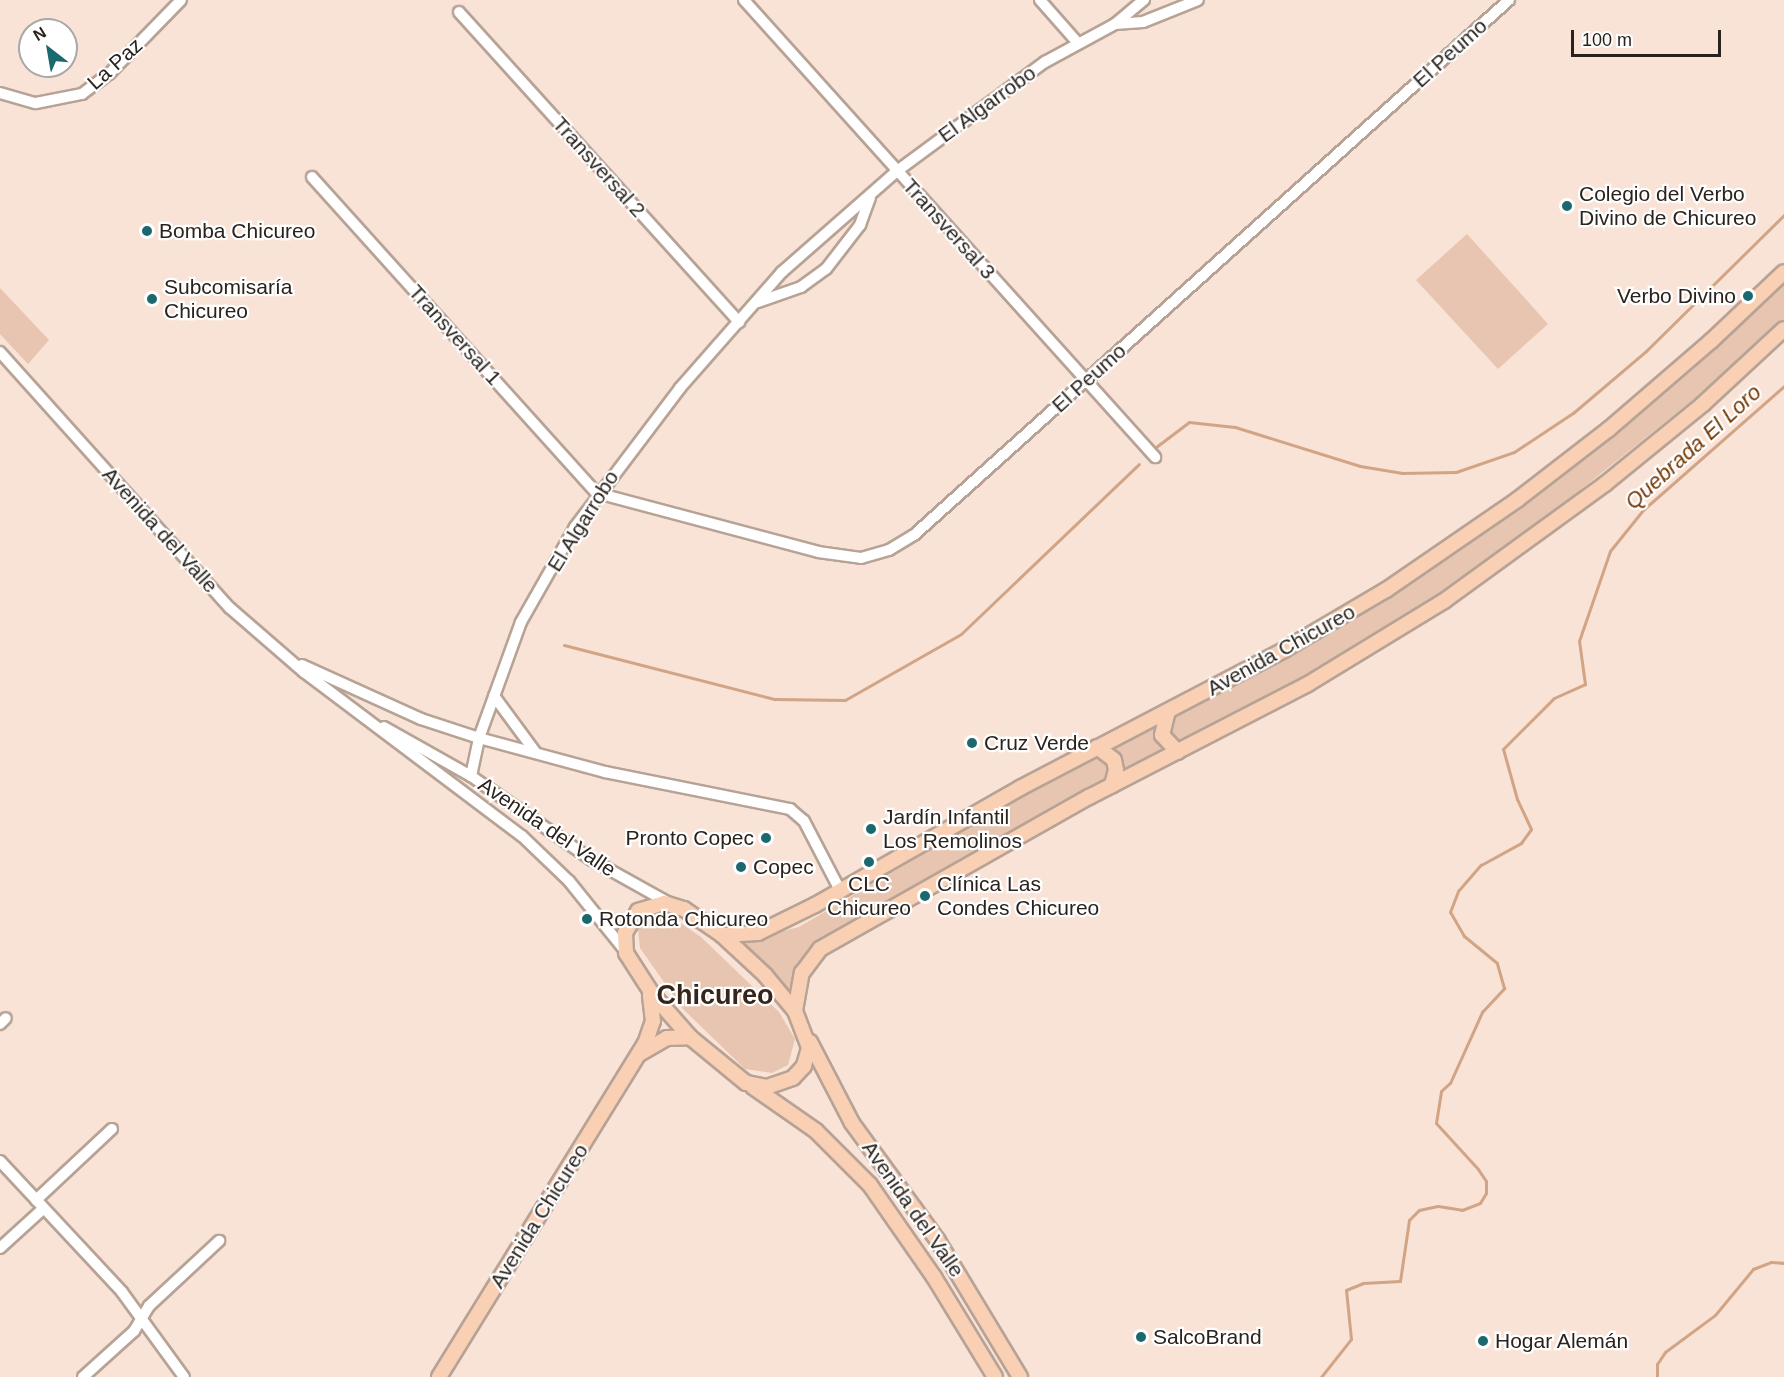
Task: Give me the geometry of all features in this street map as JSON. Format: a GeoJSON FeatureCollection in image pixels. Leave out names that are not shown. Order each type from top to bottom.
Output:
{"type":"FeatureCollection","features":[{"type":"Feature","properties":{"kind":"main road","name":"Avenida Chicureo"},"geometry":{"type":"LineString","coordinates":[[722,935],[763,931],[841,891],[1097,747],[1317,632],[1499,513],[1641,403],[1784,272]]}},
{"type":"Feature","properties":{"kind":"main road","name":"Avenida Chicureo"},"geometry":{"type":"LineString","coordinates":[[795,1011],[802,973],[820,949],[1112,785],[1308,684],[1481,577],[1672,430],[1784,329]]}},
{"type":"Feature","properties":{"kind":"main road"},"geometry":{"type":"LineString","coordinates":[[1168,711],[1162,735],[1178,752]]}},
{"type":"Feature","properties":{"kind":"main road"},"geometry":{"type":"LineString","coordinates":[[1097,747],[1114,759],[1116,770],[1112,785]]}},
{"type":"Feature","properties":{"kind":"main road"},"geometry":{"type":"LineString","coordinates":[[647,987],[626,953],[625,933],[634,916],[650,904],[669,903]]}},
{"type":"Feature","properties":{"kind":"main road","name":"Avenida del Valle"},"geometry":{"type":"LineString","coordinates":[[669,903],[722,935],[765,975],[795,1011],[852,1123],[938,1241],[1020,1377]]}},
{"type":"Feature","properties":{"kind":"main road","name":"Avenida Chicureo"},"geometry":{"type":"LineString","coordinates":[[439,1377],[639,1054],[653,1021],[647,987]]}},
{"type":"Feature","properties":{"kind":"main road","name":"Avenida del Valle"},"geometry":{"type":"LineString","coordinates":[[647,987],[690,1037],[746,1083],[816,1131],[870,1185],[934,1277],[994,1377]]}},
{"type":"Feature","properties":{"kind":"main road","name":"Avenida Chicureo"},"geometry":{"type":"LineString","coordinates":[[639,1054],[662,1039],[690,1037]]}},
{"type":"Feature","properties":{"kind":"main road"},"geometry":{"type":"LineString","coordinates":[[746,1083],[767,1088],[793,1078],[807,1059],[809,1040]]}},
{"type":"Feature","properties":{"kind":"street","name":"La Paz"},"geometry":{"type":"LineString","coordinates":[[0,93],[36,102],[82,94],[109,74],[181,0]]}},
{"type":"Feature","properties":{"kind":"street","name":"Transversal 3"},"geometry":{"type":"LineString","coordinates":[[744,0],[1155,457]]}},
{"type":"Feature","properties":{"kind":"street"},"geometry":{"type":"LineString","coordinates":[[1040,0],[1077,42]]}},
{"type":"Feature","properties":{"kind":"street"},"geometry":{"type":"LineString","coordinates":[[1115,24],[1144,0]]}},
{"type":"Feature","properties":{"kind":"street"},"geometry":{"type":"LineString","coordinates":[[1115,24],[1143,22],[1198,0]]}},
{"type":"Feature","properties":{"kind":"street","name":"El Peumo"},"geometry":{"type":"LineString","coordinates":[[597,493],[818,552],[871,556],[914,535],[1509,0]]}},
{"type":"Feature","properties":{"kind":"street","name":"Transversal 2"},"geometry":{"type":"LineString","coordinates":[[459,12],[739,322]]}},
{"type":"Feature","properties":{"kind":"street","name":"El Algarrobo"},"geometry":{"type":"LineString","coordinates":[[471,776],[479,738],[521,622],[597,493],[674,394],[811,245],[870,198],[897,171],[978,109],[1077,42],[1115,24]]}},
{"type":"Feature","properties":{"kind":"street","name":"Transversal 1"},"geometry":{"type":"LineString","coordinates":[[312,177],[597,493]]}},
{"type":"Feature","properties":{"kind":"street"},"geometry":{"type":"LineString","coordinates":[[758,302],[801,287],[826,269],[860,225],[870,198]]}},
{"type":"Feature","properties":{"kind":"street","name":"Avenida del Valle"},"geometry":{"type":"LineString","coordinates":[[0,352],[204,580],[286,657],[543,855],[582,895],[626,953]]}},
{"type":"Feature","properties":{"kind":"street"},"geometry":{"type":"LineString","coordinates":[[286,657],[422,719],[479,738],[538,755],[790,809],[804,821],[841,891]]}},
{"type":"Feature","properties":{"kind":"street","name":"Avenida del Valle"},"geometry":{"type":"LineString","coordinates":[[333,694],[471,776],[592,860],[669,903]]}},
{"type":"Feature","properties":{"kind":"street"},"geometry":{"type":"LineString","coordinates":[[494,696],[538,755]]}},
{"type":"Feature","properties":{"kind":"street"},"geometry":{"type":"LineString","coordinates":[[0,1248],[112,1129]]}},
{"type":"Feature","properties":{"kind":"street"},"geometry":{"type":"LineString","coordinates":[[0,1161],[142,1317],[184,1377]]}},
{"type":"Feature","properties":{"kind":"street"},"geometry":{"type":"LineString","coordinates":[[83,1377],[134,1331],[149,1305],[219,1241]]}},
{"type":"Feature","properties":{"kind":"shaded area"},"geometry":{"type":"Polygon","coordinates":[[[1467,234],[1548,324],[1498,369],[1416,280],[1467,234]]]}},
{"type":"Feature","properties":{"kind":"shaded area"},"geometry":{"type":"Polygon","coordinates":[[[1784,280],[1784,319],[1694,399],[1519,539],[1397,621],[1259,703],[1180,743],[1170,741],[1166,732],[1170,720],[1379,603],[1528,503],[1688,370],[1784,280]]]}},
{"type":"Feature","properties":{"kind":"shaded area"},"geometry":{"type":"Polygon","coordinates":[[[0,288],[49,340],[28,364],[0,334],[0,288]]]}},
{"type":"Feature","properties":{"kind":"shaded area"},"geometry":{"type":"Polygon","coordinates":[[[1156,727],[1156,735],[1167,750],[1121,773],[1120,757],[1112,750],[1156,727]]]}},
{"type":"Feature","properties":{"kind":"shaded area"},"geometry":{"type":"Polygon","coordinates":[[[1101,755],[1108,760],[1110,778],[820,939],[802,958],[789,989],[740,942],[799,927],[1032,790],[1101,755]]]}},
{"type":"Feature","properties":{"kind":"shaded area"},"geometry":{"type":"Polygon","coordinates":[[[658,914],[669,915],[701,937],[779,1012],[795,1039],[788,1065],[772,1073],[745,1069],[683,1009],[640,948],[638,929],[646,919],[658,914]]]}},
{"type":"Feature","properties":{"kind":"waterway"},"geometry":{"type":"LineString","coordinates":[[1156,447],[1189,422],[1235,427],[1360,466],[1402,473],[1456,472],[1514,452],[1573,413],[1646,351],[1784,215]]}},
{"type":"Feature","properties":{"kind":"waterway","name":"Quebrada El Loro"},"geometry":{"type":"LineString","coordinates":[[1321,1377],[1351,1339],[1346,1290],[1363,1283],[1400,1281],[1409,1220],[1419,1210],[1438,1206],[1462,1210],[1480,1203],[1486,1193],[1486,1181],[1478,1169],[1436,1123],[1441,1091],[1450,1083],[1482,1012],[1504,988],[1497,963],[1464,936],[1450,912],[1458,891],[1481,865],[1521,843],[1531,829],[1517,799],[1503,749],[1554,698],[1585,684],[1579,641],[1610,551],[1643,510],[1784,386]]}},
{"type":"Feature","properties":{"kind":"waterway"},"geometry":{"type":"LineString","coordinates":[[564,645],[775,699],[845,700],[961,634],[1139,464]]}},
{"type":"Feature","properties":{"kind":"waterway"},"geometry":{"type":"LineString","coordinates":[[1657,1377],[1657,1364],[1665,1352],[1715,1315],[1753,1269],[1771,1262],[1784,1263]]}},
{"type":"Feature","properties":{"kind":"place","name":"Colegio del Verbo Divino de Chicureo"},"geometry":{"type":"Point","coordinates":[1567,206]}},
{"type":"Feature","properties":{"kind":"place","name":"Bomba Chicureo"},"geometry":{"type":"Point","coordinates":[147,231]}},
{"type":"Feature","properties":{"kind":"place","name":"Verbo Divino"},"geometry":{"type":"Point","coordinates":[1748,296]}},
{"type":"Feature","properties":{"kind":"place","name":"Subcomisaría Chicureo"},"geometry":{"type":"Point","coordinates":[152,299]}},
{"type":"Feature","properties":{"kind":"place","name":"Cruz Verde"},"geometry":{"type":"Point","coordinates":[972,743]}},
{"type":"Feature","properties":{"kind":"place","name":"Jardín Infantil Los Remolinos"},"geometry":{"type":"Point","coordinates":[871,829]}},
{"type":"Feature","properties":{"kind":"place","name":"Pronto Copec"},"geometry":{"type":"Point","coordinates":[766,838]}},
{"type":"Feature","properties":{"kind":"place","name":"CLC Chicureo"},"geometry":{"type":"Point","coordinates":[869,862]}},
{"type":"Feature","properties":{"kind":"place","name":"Copec"},"geometry":{"type":"Point","coordinates":[741,867]}},
{"type":"Feature","properties":{"kind":"place","name":"Clínica Las Condes Chicureo"},"geometry":{"type":"Point","coordinates":[925,896]}},
{"type":"Feature","properties":{"kind":"place","name":"Rotonda Chicureo"},"geometry":{"type":"Point","coordinates":[587,919]}},
{"type":"Feature","properties":{"kind":"place","name":"SalcoBrand"},"geometry":{"type":"Point","coordinates":[1141,1337]}},
{"type":"Feature","properties":{"kind":"place","name":"Hogar Alemán"},"geometry":{"type":"Point","coordinates":[1483,1341]}},
{"type":"Feature","properties":{"kind":"district","name":"Chicureo"},"geometry":{"type":"Point","coordinates":[715,996]}}]}
